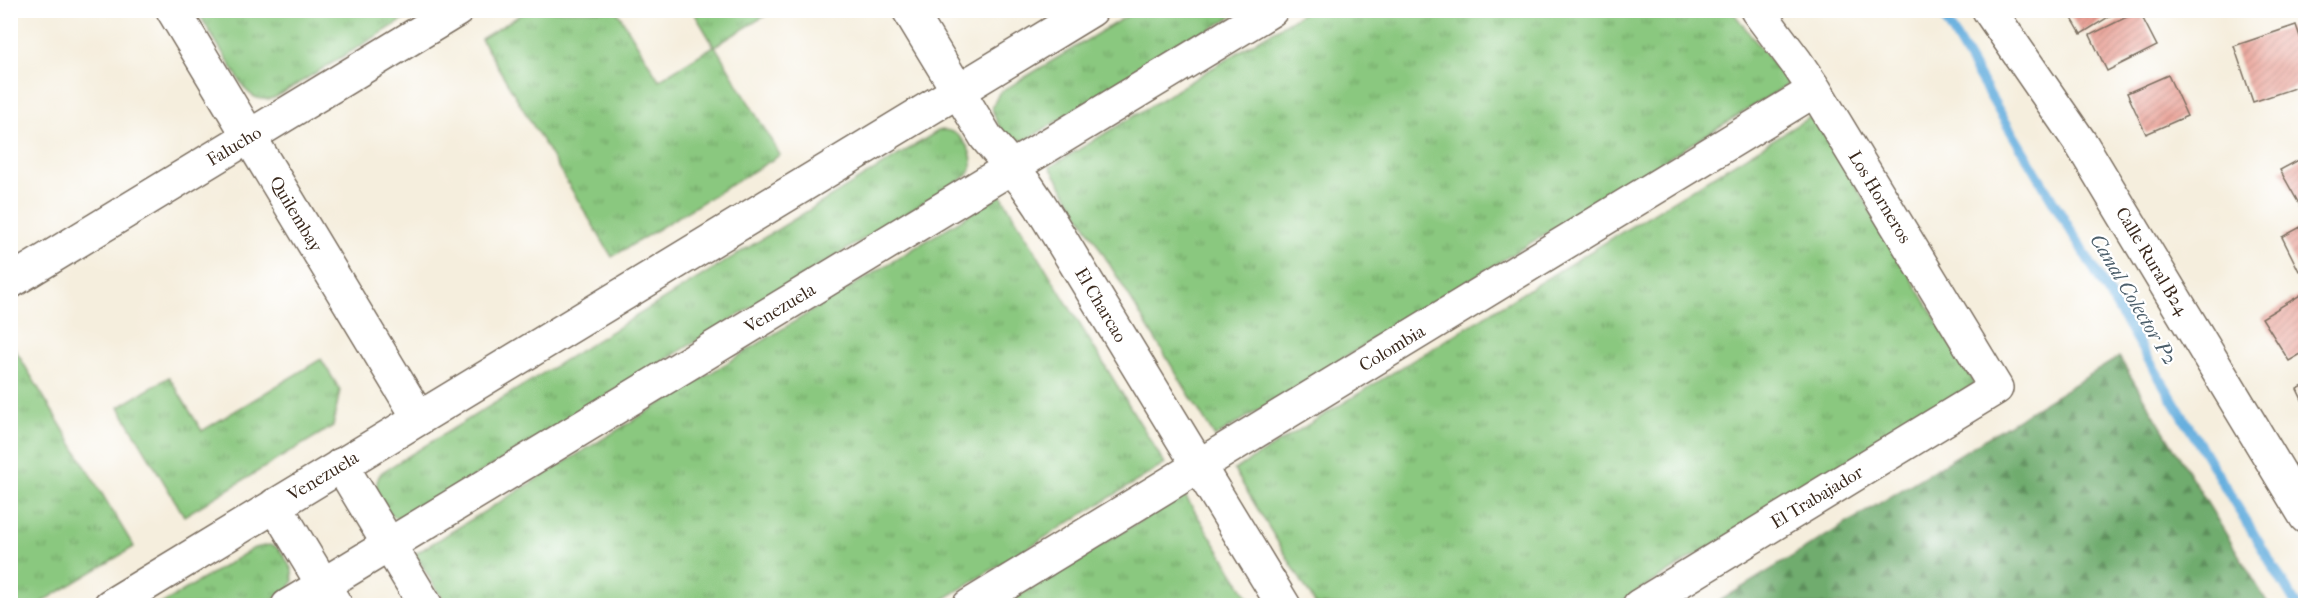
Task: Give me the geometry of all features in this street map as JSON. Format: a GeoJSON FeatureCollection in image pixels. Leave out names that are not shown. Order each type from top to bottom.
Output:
{"type":"FeatureCollection","features":[{"type":"Feature","properties":{"kind":"street","name":"Quilembay"},"geometry":{"type":"LineString","coordinates":[[173,10],[419,418]]}},
{"type":"Feature","properties":{"kind":"street","name":"Falucho"},"geometry":{"type":"LineString","coordinates":[[10,282],[457,10]]}},
{"type":"Feature","properties":{"kind":"street","name":"El Charcao"},"geometry":{"type":"LineString","coordinates":[[909,10],[986,137],[1027,186],[1040,206],[1284,606]]}},
{"type":"Feature","properties":{"kind":"street","name":"Venezuela"},"geometry":{"type":"LineString","coordinates":[[110,606],[1091,10]]}},
{"type":"Feature","properties":{"kind":"street","name":"Venezuela"},"geometry":{"type":"LineString","coordinates":[[288,606],[330,595],[389,544],[1271,10]]}},
{"type":"Feature","properties":{"kind":"street","name":"Los Horneros"},"geometry":{"type":"LineString","coordinates":[[1757,10],[1815,90],[1996,388]]}},
{"type":"Feature","properties":{"kind":"street","name":"Calle Rural B24"},"geometry":{"type":"LineString","coordinates":[[1989,10],[2082,145],[2306,517]]}},
{"type":"Feature","properties":{"kind":"street","name":"Colombia"},"geometry":{"type":"LineString","coordinates":[[969,606],[1815,90]]}},
{"type":"Feature","properties":{"kind":"street","name":"El Trabajador"},"geometry":{"type":"LineString","coordinates":[[1638,606],[1996,388]]}},
{"type":"Feature","properties":{"kind":"street"},"geometry":{"type":"LineString","coordinates":[[341,465],[426,606]]}},
{"type":"Feature","properties":{"kind":"street"},"geometry":{"type":"LineString","coordinates":[[275,505],[330,595]]}},
{"type":"Feature","properties":{"kind":"green space"},"geometry":{"type":"Polygon","coordinates":[[[197,11],[418,11],[276,97],[263,99],[255,97],[245,89],[197,11]]]}},
{"type":"Feature","properties":{"kind":"green space"},"geometry":{"type":"Polygon","coordinates":[[[527,11],[617,11],[659,80],[714,46],[693,11],[773,11],[715,46],[780,155],[612,257],[481,39],[527,11]]]}},
{"type":"Feature","properties":{"kind":"green space"},"geometry":{"type":"Polygon","coordinates":[[[1135,11],[1241,11],[1026,140],[1013,139],[1003,132],[992,108],[999,93],[1135,11]]]}},
{"type":"Feature","properties":{"kind":"green space"},"geometry":{"type":"Polygon","coordinates":[[[1306,11],[1732,11],[1789,84],[1215,437],[1050,167],[1306,11]]]}},
{"type":"Feature","properties":{"kind":"green space"},"geometry":{"type":"Polygon","coordinates":[[[1813,115],[1975,384],[1615,605],[1316,605],[1234,470],[1813,115]]]}},
{"type":"Feature","properties":{"kind":"green space"},"geometry":{"type":"Polygon","coordinates":[[[943,130],[955,133],[968,148],[972,166],[967,176],[403,520],[396,518],[384,508],[377,493],[378,479],[382,472],[943,130]]]}},
{"type":"Feature","properties":{"kind":"green space"},"geometry":{"type":"Polygon","coordinates":[[[1001,195],[1165,464],[934,605],[446,605],[415,554],[1001,195]]]}},
{"type":"Feature","properties":{"kind":"green space"},"geometry":{"type":"Polygon","coordinates":[[[10,341],[134,547],[37,605],[11,605],[10,341]]]}},
{"type":"Feature","properties":{"kind":"green space"},"geometry":{"type":"Polygon","coordinates":[[[2119,357],[2269,605],[1713,605],[2119,357]]]}},
{"type":"Feature","properties":{"kind":"green space"},"geometry":{"type":"Polygon","coordinates":[[[321,359],[340,390],[333,426],[184,516],[119,407],[169,377],[202,431],[321,359]]]}},
{"type":"Feature","properties":{"kind":"green space"},"geometry":{"type":"Polygon","coordinates":[[[1184,494],[1253,605],[1002,606],[1184,494]]]}},
{"type":"Feature","properties":{"kind":"green space"},"geometry":{"type":"Polygon","coordinates":[[[275,546],[283,554],[292,570],[293,581],[288,591],[264,605],[158,606],[254,548],[275,546]]]}},
{"type":"Feature","properties":{"kind":"building"},"geometry":{"type":"Polygon","coordinates":[[[2074,10],[2114,10],[2115,13],[2081,34],[2069,13],[2074,10]]]}},
{"type":"Feature","properties":{"kind":"building"},"geometry":{"type":"Polygon","coordinates":[[[2139,11],[2157,46],[2107,71],[2090,35],[2139,11]]]}},
{"type":"Feature","properties":{"kind":"building"},"geometry":{"type":"Polygon","coordinates":[[[2296,25],[2306,54],[2306,84],[2253,102],[2234,46],[2296,25]]]}},
{"type":"Feature","properties":{"kind":"building"},"geometry":{"type":"Polygon","coordinates":[[[2168,75],[2187,116],[2146,134],[2127,93],[2168,75]]]}},
{"type":"Feature","properties":{"kind":"building"},"geometry":{"type":"Polygon","coordinates":[[[2306,156],[2306,207],[2302,209],[2280,170],[2306,156]]]}},
{"type":"Feature","properties":{"kind":"building"},"geometry":{"type":"Polygon","coordinates":[[[2306,224],[2306,268],[2299,271],[2282,237],[2306,224]]]}},
{"type":"Feature","properties":{"kind":"building"},"geometry":{"type":"Polygon","coordinates":[[[2302,294],[2306,300],[2306,351],[2289,361],[2262,318],[2302,294]]]}},
{"type":"Feature","properties":{"kind":"building"},"geometry":{"type":"Polygon","coordinates":[[[2306,385],[2306,408],[2297,389],[2306,385]]]}},
{"type":"Feature","properties":{"kind":"waterway","name":"Canal Colector P2"},"geometry":{"type":"LineString","coordinates":[[1940,10],[2297,606]]}}]}
